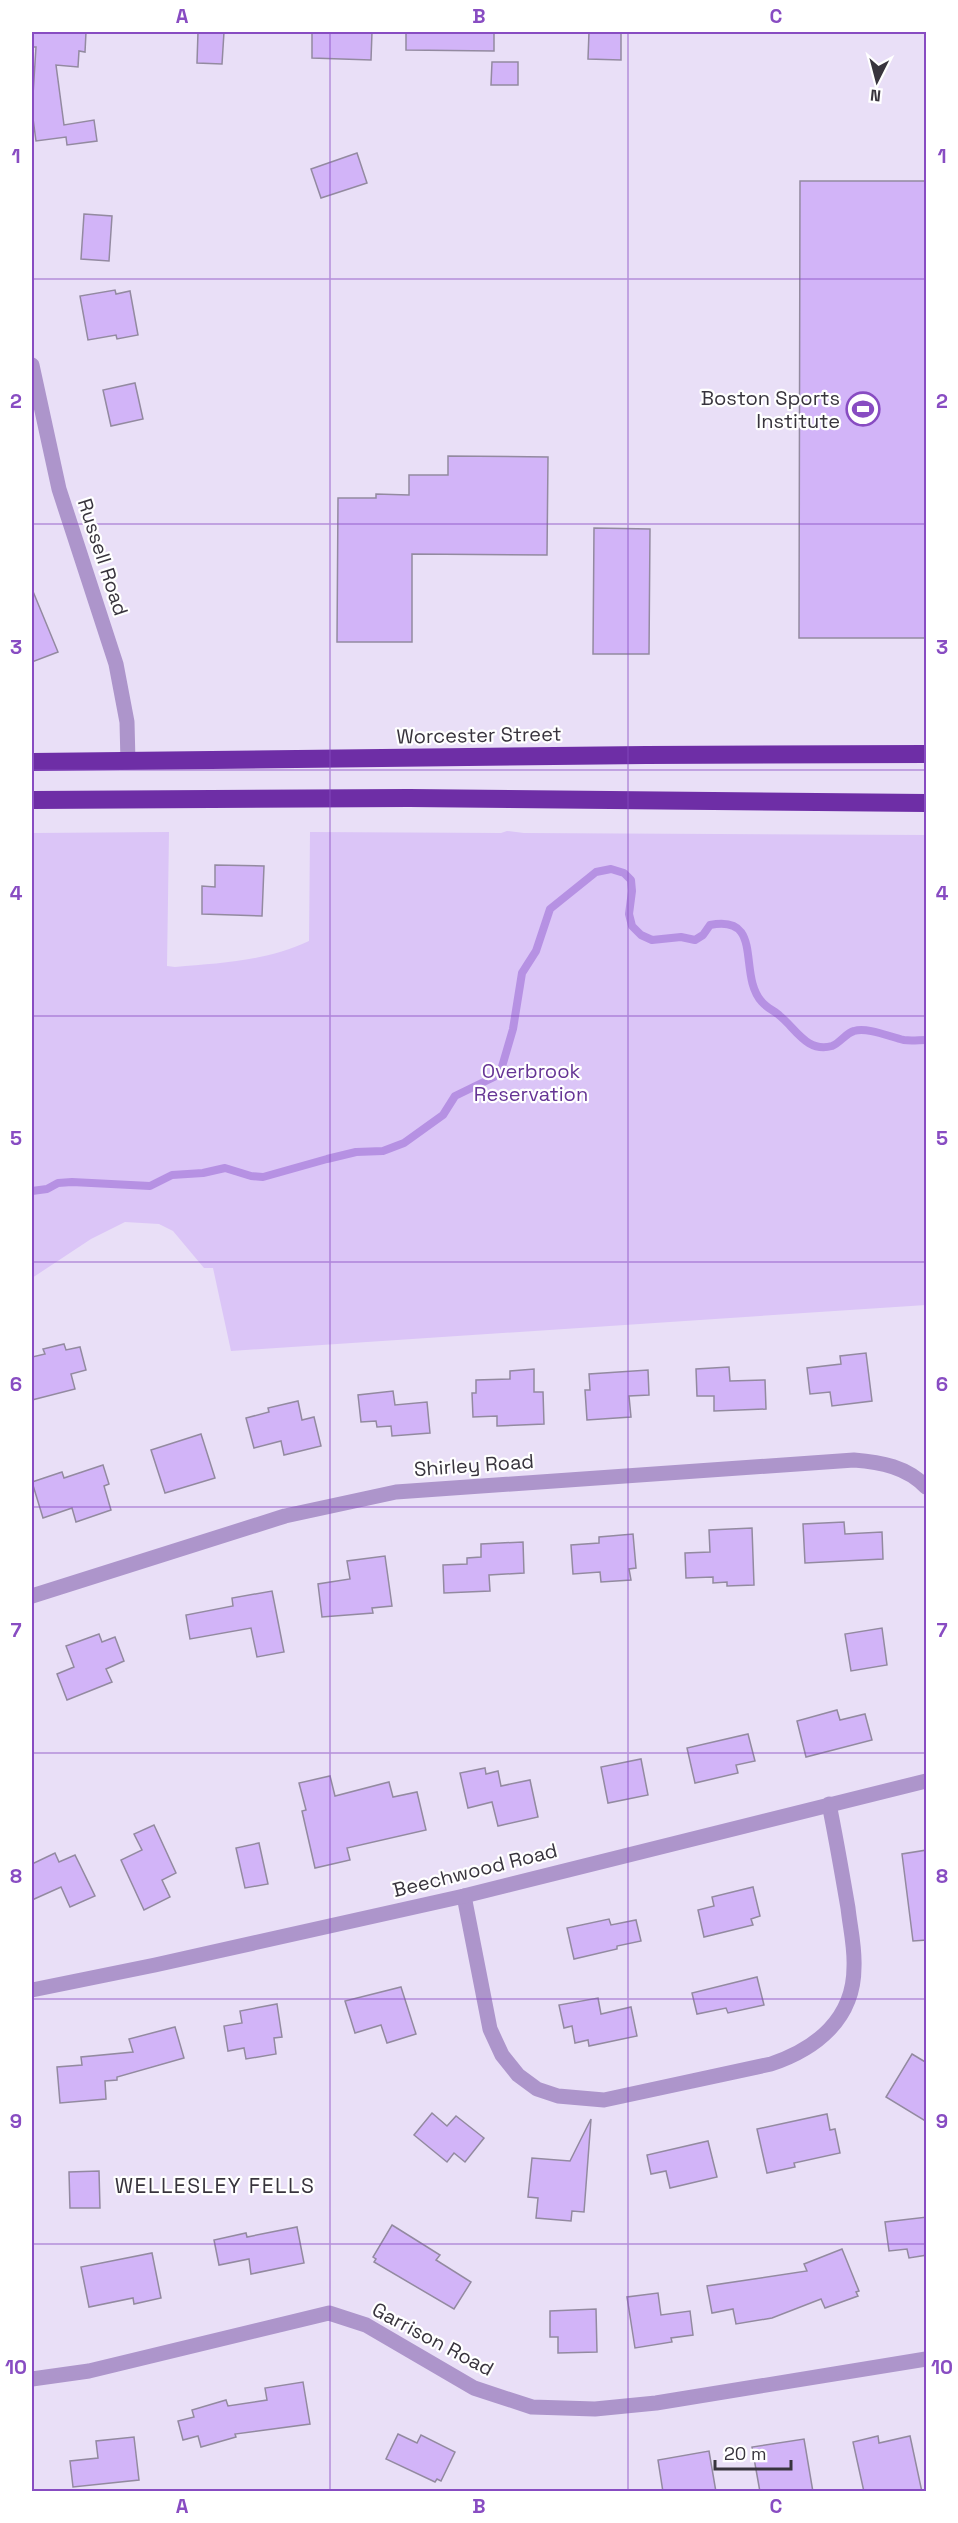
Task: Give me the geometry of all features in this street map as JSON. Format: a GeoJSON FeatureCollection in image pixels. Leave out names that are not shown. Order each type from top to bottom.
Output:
{"type":"FeatureCollection","features":[{"type":"Feature","properties":{"kind":"highway","name":"Worcester Street"},"geometry":{"type":"LineString","coordinates":[[32,762],[646,754],[927,754]]}},
{"type":"Feature","properties":{"kind":"highway"},"geometry":{"type":"LineString","coordinates":[[32,800],[421,798],[927,802]]}},
{"type":"Feature","properties":{"kind":"street","name":"Russell Road"},"geometry":{"type":"LineString","coordinates":[[32,365],[59,489],[118,674],[127,722],[128,762]]}},
{"type":"Feature","properties":{"kind":"street","name":"Shirley Road"},"geometry":{"type":"LineString","coordinates":[[32,1596],[285,1516],[396,1492],[854,1460],[878,1462],[900,1469],[927,1487]]}},
{"type":"Feature","properties":{"kind":"street","name":"Beechwood Road"},"geometry":{"type":"LineString","coordinates":[[32,1990],[464,1896],[829,1803],[927,1781]]}},
{"type":"Feature","properties":{"kind":"street"},"geometry":{"type":"LineString","coordinates":[[464,1896],[490,2029],[502,2055],[519,2075],[537,2089],[566,2097],[604,2100],[771,2064],[794,2056],[813,2045],[829,2031],[843,2010],[850,1992],[855,1969],[853,1947],[841,1862],[829,1803]]}},
{"type":"Feature","properties":{"kind":"street","name":"Garrison Road"},"geometry":{"type":"LineString","coordinates":[[32,2379],[88,2371],[329,2313],[366,2325],[474,2388],[532,2407],[596,2409],[656,2403],[927,2359]]}},
{"type":"Feature","properties":{"kind":"green space","name":"Overbrook Reservation"},"geometry":{"type":"Polygon","coordinates":[[[507,831],[524,833],[926,835],[926,1305],[231,1351],[213,1268],[204,1268],[173,1231],[159,1224],[125,1222],[91,1239],[32,1278],[32,833],[169,832],[167,966],[175,967],[260,957],[309,941],[310,832],[501,833],[507,831]]]}},
{"type":"Feature","properties":{"kind":"building"},"geometry":{"type":"Polygon","coordinates":[[[32,32],[86,32],[85,52],[79,51],[78,67],[56,65],[64,125],[94,120],[97,141],[67,145],[66,137],[36,141],[32,111],[36,47],[32,47],[32,32]]]}},
{"type":"Feature","properties":{"kind":"building"},"geometry":{"type":"Polygon","coordinates":[[[198,32],[224,32],[222,64],[197,63],[198,32]]]}},
{"type":"Feature","properties":{"kind":"building"},"geometry":{"type":"Polygon","coordinates":[[[312,32],[372,32],[371,60],[312,58],[312,32]]]}},
{"type":"Feature","properties":{"kind":"building"},"geometry":{"type":"Polygon","coordinates":[[[406,32],[494,32],[494,51],[406,50],[406,32]]]}},
{"type":"Feature","properties":{"kind":"building"},"geometry":{"type":"Polygon","coordinates":[[[589,32],[621,32],[621,60],[588,59],[589,32]]]}},
{"type":"Feature","properties":{"kind":"building"},"geometry":{"type":"Polygon","coordinates":[[[492,62],[518,62],[518,85],[491,85],[492,62]]]}},
{"type":"Feature","properties":{"kind":"building"},"geometry":{"type":"Polygon","coordinates":[[[357,153],[367,183],[321,198],[311,169],[357,153]]]}},
{"type":"Feature","properties":{"kind":"building","name":"Boston Sports Institute"},"geometry":{"type":"Polygon","coordinates":[[[800,181],[927,181],[927,638],[799,638],[800,181]]]}},
{"type":"Feature","properties":{"kind":"building"},"geometry":{"type":"Polygon","coordinates":[[[84,214],[112,216],[109,261],[81,259],[84,214]]]}},
{"type":"Feature","properties":{"kind":"building"},"geometry":{"type":"Polygon","coordinates":[[[115,290],[116,294],[130,291],[138,335],[117,339],[116,335],[88,340],[80,296],[115,290]]]}},
{"type":"Feature","properties":{"kind":"building"},"geometry":{"type":"Polygon","coordinates":[[[135,383],[143,419],[111,426],[103,390],[135,383]]]}},
{"type":"Feature","properties":{"kind":"building"},"geometry":{"type":"Polygon","coordinates":[[[448,456],[548,457],[547,555],[412,554],[412,642],[337,642],[338,498],[376,498],[376,494],[409,495],[409,475],[448,475],[448,456]]]}},
{"type":"Feature","properties":{"kind":"building"},"geometry":{"type":"Polygon","coordinates":[[[594,528],[650,529],[649,654],[593,654],[594,528]]]}},
{"type":"Feature","properties":{"kind":"building"},"geometry":{"type":"Polygon","coordinates":[[[32,589],[58,652],[32,662],[32,589]]]}},
{"type":"Feature","properties":{"kind":"building"},"geometry":{"type":"Polygon","coordinates":[[[215,865],[264,866],[262,916],[202,914],[202,886],[215,887],[215,865]]]}},
{"type":"Feature","properties":{"kind":"building"},"geometry":{"type":"Polygon","coordinates":[[[64,1344],[66,1350],[80,1347],[86,1370],[71,1374],[75,1389],[32,1400],[32,1357],[45,1354],[43,1349],[64,1344]]]}},
{"type":"Feature","properties":{"kind":"building"},"geometry":{"type":"Polygon","coordinates":[[[866,1353],[872,1401],[832,1406],[830,1392],[810,1394],[807,1368],[841,1364],[840,1356],[866,1353]]]}},
{"type":"Feature","properties":{"kind":"building"},"geometry":{"type":"Polygon","coordinates":[[[729,1367],[730,1381],[765,1380],[766,1409],[714,1411],[714,1396],[697,1396],[696,1369],[729,1367]]]}},
{"type":"Feature","properties":{"kind":"building"},"geometry":{"type":"Polygon","coordinates":[[[534,1369],[534,1392],[543,1392],[544,1424],[497,1426],[497,1416],[473,1417],[472,1393],[476,1393],[476,1380],[510,1379],[510,1371],[534,1369]]]}},
{"type":"Feature","properties":{"kind":"building"},"geometry":{"type":"Polygon","coordinates":[[[648,1370],[649,1395],[629,1396],[631,1417],[587,1420],[585,1390],[590,1390],[589,1374],[648,1370]]]}},
{"type":"Feature","properties":{"kind":"building"},"geometry":{"type":"Polygon","coordinates":[[[393,1391],[395,1405],[427,1402],[430,1433],[392,1436],[391,1426],[377,1427],[376,1421],[361,1422],[358,1395],[393,1391]]]}},
{"type":"Feature","properties":{"kind":"building"},"geometry":{"type":"Polygon","coordinates":[[[298,1401],[302,1420],[314,1417],[321,1446],[284,1455],[281,1441],[254,1448],[246,1418],[269,1412],[268,1408],[298,1401]]]}},
{"type":"Feature","properties":{"kind":"building"},"geometry":{"type":"Polygon","coordinates":[[[201,1434],[215,1478],[165,1493],[151,1450],[201,1434]]]}},
{"type":"Feature","properties":{"kind":"building"},"geometry":{"type":"Polygon","coordinates":[[[103,1465],[109,1484],[104,1486],[111,1510],[76,1522],[72,1508],[43,1518],[32,1482],[62,1472],[64,1478],[103,1465]]]}},
{"type":"Feature","properties":{"kind":"building"},"geometry":{"type":"Polygon","coordinates":[[[844,1522],[845,1534],[882,1532],[883,1559],[805,1563],[803,1524],[844,1522]]]}},
{"type":"Feature","properties":{"kind":"building"},"geometry":{"type":"Polygon","coordinates":[[[752,1528],[754,1585],[727,1586],[727,1582],[713,1583],[713,1577],[686,1578],[685,1553],[710,1552],[709,1530],[752,1528]]]}},
{"type":"Feature","properties":{"kind":"building"},"geometry":{"type":"Polygon","coordinates":[[[633,1534],[636,1568],[629,1569],[631,1580],[601,1582],[600,1572],[573,1574],[571,1545],[599,1543],[599,1537],[633,1534]]]}},
{"type":"Feature","properties":{"kind":"building"},"geometry":{"type":"Polygon","coordinates":[[[523,1542],[524,1573],[489,1575],[490,1591],[444,1593],[443,1565],[467,1564],[467,1558],[481,1557],[481,1544],[523,1542]]]}},
{"type":"Feature","properties":{"kind":"building"},"geometry":{"type":"Polygon","coordinates":[[[385,1556],[392,1606],[372,1608],[373,1613],[322,1617],[318,1584],[350,1579],[347,1561],[385,1556]]]}},
{"type":"Feature","properties":{"kind":"building"},"geometry":{"type":"Polygon","coordinates":[[[272,1591],[284,1652],[257,1657],[251,1628],[190,1639],[186,1615],[233,1606],[232,1598],[272,1591]]]}},
{"type":"Feature","properties":{"kind":"building"},"geometry":{"type":"Polygon","coordinates":[[[882,1628],[887,1665],[851,1671],[845,1634],[882,1628]]]}},
{"type":"Feature","properties":{"kind":"building"},"geometry":{"type":"Polygon","coordinates":[[[99,1634],[102,1642],[115,1637],[124,1661],[106,1669],[112,1682],[67,1700],[57,1674],[74,1667],[66,1646],[99,1634]]]}},
{"type":"Feature","properties":{"kind":"building"},"geometry":{"type":"Polygon","coordinates":[[[837,1710],[840,1720],[865,1714],[872,1740],[806,1757],[797,1721],[837,1710]]]}},
{"type":"Feature","properties":{"kind":"building"},"geometry":{"type":"Polygon","coordinates":[[[748,1734],[755,1761],[736,1765],[738,1773],[695,1783],[687,1748],[748,1734]]]}},
{"type":"Feature","properties":{"kind":"building"},"geometry":{"type":"Polygon","coordinates":[[[641,1759],[648,1795],[608,1803],[601,1767],[641,1759]]]}},
{"type":"Feature","properties":{"kind":"building"},"geometry":{"type":"Polygon","coordinates":[[[485,1768],[486,1774],[498,1771],[501,1786],[530,1780],[538,1817],[498,1826],[492,1802],[468,1808],[460,1773],[485,1768]]]}},
{"type":"Feature","properties":{"kind":"building"},"geometry":{"type":"Polygon","coordinates":[[[330,1776],[335,1796],[389,1782],[393,1797],[417,1792],[426,1830],[347,1848],[350,1860],[315,1868],[302,1811],[306,1810],[299,1783],[330,1776]]]}},
{"type":"Feature","properties":{"kind":"building"},"geometry":{"type":"Polygon","coordinates":[[[154,1825],[176,1873],[162,1880],[170,1897],[144,1910],[121,1860],[142,1850],[134,1834],[154,1825]]]}},
{"type":"Feature","properties":{"kind":"building"},"geometry":{"type":"Polygon","coordinates":[[[259,1843],[268,1884],[245,1888],[236,1848],[259,1843]]]}},
{"type":"Feature","properties":{"kind":"building"},"geometry":{"type":"Polygon","coordinates":[[[927,1850],[927,1940],[913,1941],[902,1854],[927,1850]]]}},
{"type":"Feature","properties":{"kind":"building"},"geometry":{"type":"Polygon","coordinates":[[[55,1853],[59,1862],[75,1855],[95,1896],[70,1907],[61,1887],[32,1900],[32,1864],[55,1853]]]}},
{"type":"Feature","properties":{"kind":"building"},"geometry":{"type":"Polygon","coordinates":[[[753,1887],[760,1916],[751,1919],[753,1925],[704,1937],[698,1910],[714,1906],[712,1897],[753,1887]]]}},
{"type":"Feature","properties":{"kind":"building"},"geometry":{"type":"Polygon","coordinates":[[[609,1919],[611,1925],[636,1920],[641,1941],[574,1959],[567,1928],[609,1919]]]}},
{"type":"Feature","properties":{"kind":"building"},"geometry":{"type":"Polygon","coordinates":[[[757,1977],[764,2005],[728,2013],[726,2008],[697,2014],[692,1993],[757,1977]]]}},
{"type":"Feature","properties":{"kind":"building"},"geometry":{"type":"Polygon","coordinates":[[[401,1987],[416,2034],[387,2043],[381,2025],[355,2033],[345,2001],[401,1987]]]}},
{"type":"Feature","properties":{"kind":"building"},"geometry":{"type":"Polygon","coordinates":[[[598,1998],[601,2014],[631,2007],[637,2036],[589,2046],[588,2040],[575,2043],[572,2026],[564,2028],[559,2005],[598,1998]]]}},
{"type":"Feature","properties":{"kind":"building"},"geometry":{"type":"Polygon","coordinates":[[[277,2004],[282,2037],[274,2038],[276,2054],[246,2059],[244,2048],[228,2051],[224,2026],[242,2023],[240,2011],[277,2004]]]}},
{"type":"Feature","properties":{"kind":"building"},"geometry":{"type":"Polygon","coordinates":[[[175,2027],[184,2058],[117,2077],[117,2080],[105,2081],[106,2099],[60,2103],[57,2067],[82,2065],[81,2057],[133,2052],[129,2039],[175,2027]]]}},
{"type":"Feature","properties":{"kind":"building"},"geometry":{"type":"Polygon","coordinates":[[[912,2054],[927,2063],[927,2122],[886,2097],[912,2054]]]}},
{"type":"Feature","properties":{"kind":"building"},"geometry":{"type":"Polygon","coordinates":[[[432,2113],[447,2126],[456,2116],[484,2138],[465,2162],[454,2153],[447,2162],[414,2135],[432,2113]]]}},
{"type":"Feature","properties":{"kind":"building"},"geometry":{"type":"Polygon","coordinates":[[[827,2114],[830,2130],[835,2129],[840,2153],[794,2163],[795,2167],[767,2173],[757,2129],[827,2114]]]}},
{"type":"Feature","properties":{"kind":"building"},"geometry":{"type":"Polygon","coordinates":[[[591,2119],[584,2212],[572,2211],[571,2221],[536,2218],[538,2198],[528,2197],[532,2158],[570,2161],[591,2119]]]}},
{"type":"Feature","properties":{"kind":"building"},"geometry":{"type":"Polygon","coordinates":[[[708,2141],[717,2177],[670,2188],[666,2171],[651,2174],[647,2155],[708,2141]]]}},
{"type":"Feature","properties":{"kind":"building"},"geometry":{"type":"Polygon","coordinates":[[[99,2171],[100,2208],[70,2208],[69,2172],[99,2171]]]}},
{"type":"Feature","properties":{"kind":"building"},"geometry":{"type":"Polygon","coordinates":[[[927,2217],[927,2255],[909,2258],[907,2249],[889,2251],[885,2222],[927,2217]]]}},
{"type":"Feature","properties":{"kind":"building"},"geometry":{"type":"Polygon","coordinates":[[[392,2225],[440,2255],[436,2260],[471,2282],[454,2309],[374,2262],[376,2259],[373,2257],[392,2225]]]}},
{"type":"Feature","properties":{"kind":"building"},"geometry":{"type":"Polygon","coordinates":[[[297,2227],[304,2263],[251,2274],[249,2259],[219,2265],[214,2240],[246,2233],[247,2237],[297,2227]]]}},
{"type":"Feature","properties":{"kind":"building"},"geometry":{"type":"Polygon","coordinates":[[[842,2249],[859,2291],[856,2292],[858,2296],[825,2308],[821,2299],[772,2318],[736,2324],[733,2309],[712,2313],[707,2286],[807,2271],[804,2264],[842,2249]]]}},
{"type":"Feature","properties":{"kind":"building"},"geometry":{"type":"Polygon","coordinates":[[[152,2253],[161,2298],[134,2304],[133,2298],[89,2307],[81,2267],[152,2253]]]}},
{"type":"Feature","properties":{"kind":"building"},"geometry":{"type":"Polygon","coordinates":[[[658,2293],[661,2315],[690,2311],[693,2335],[671,2338],[672,2342],[635,2348],[627,2297],[658,2293]]]}},
{"type":"Feature","properties":{"kind":"building"},"geometry":{"type":"Polygon","coordinates":[[[596,2309],[597,2352],[558,2353],[558,2337],[550,2337],[550,2311],[596,2309]]]}},
{"type":"Feature","properties":{"kind":"building"},"geometry":{"type":"Polygon","coordinates":[[[303,2382],[310,2424],[235,2434],[236,2437],[201,2447],[198,2436],[183,2440],[178,2421],[194,2417],[192,2410],[226,2400],[228,2406],[267,2400],[265,2388],[303,2382]]]}},
{"type":"Feature","properties":{"kind":"building"},"geometry":{"type":"Polygon","coordinates":[[[398,2434],[417,2443],[421,2435],[455,2452],[441,2481],[437,2479],[435,2482],[386,2459],[398,2434]]]}},
{"type":"Feature","properties":{"kind":"building"},"geometry":{"type":"Polygon","coordinates":[[[878,2436],[879,2443],[910,2436],[922,2492],[864,2492],[853,2442],[878,2436]]]}},
{"type":"Feature","properties":{"kind":"building"},"geometry":{"type":"Polygon","coordinates":[[[134,2437],[139,2480],[73,2487],[70,2461],[98,2458],[96,2441],[134,2437]]]}},
{"type":"Feature","properties":{"kind":"building"},"geometry":{"type":"Polygon","coordinates":[[[804,2439],[813,2492],[760,2492],[752,2447],[804,2439]]]}},
{"type":"Feature","properties":{"kind":"building"},"geometry":{"type":"Polygon","coordinates":[[[709,2451],[716,2492],[663,2492],[658,2460],[709,2451]]]}},
{"type":"Feature","properties":{"kind":"waterway"},"geometry":{"type":"LineString","coordinates":[[32,1191],[47,1189],[58,1183],[72,1182],[150,1186],[172,1175],[203,1173],[225,1168],[263,1177],[356,1152],[383,1151],[404,1143],[443,1115],[455,1096],[494,1077],[501,1070],[513,1029],[522,973],[536,951],[550,909],[596,872],[611,869],[624,873],[631,880],[629,914],[632,926],[641,935],[652,940],[681,937],[695,940],[703,935],[710,925],[727,924],[738,929],[744,937],[751,977],[762,1002],[809,1043],[823,1047],[832,1046],[851,1032],[860,1030],[904,1040],[926,1040]]}},
{"type":"Feature","properties":{"kind":"place","name":"Boston Sports Institute"},"geometry":{"type":"Point","coordinates":[863,409]}},
{"type":"Feature","properties":{"kind":"district","name":"WELLESLEY FELLS"},"geometry":{"type":"Point","coordinates":[215,2185]}}]}
